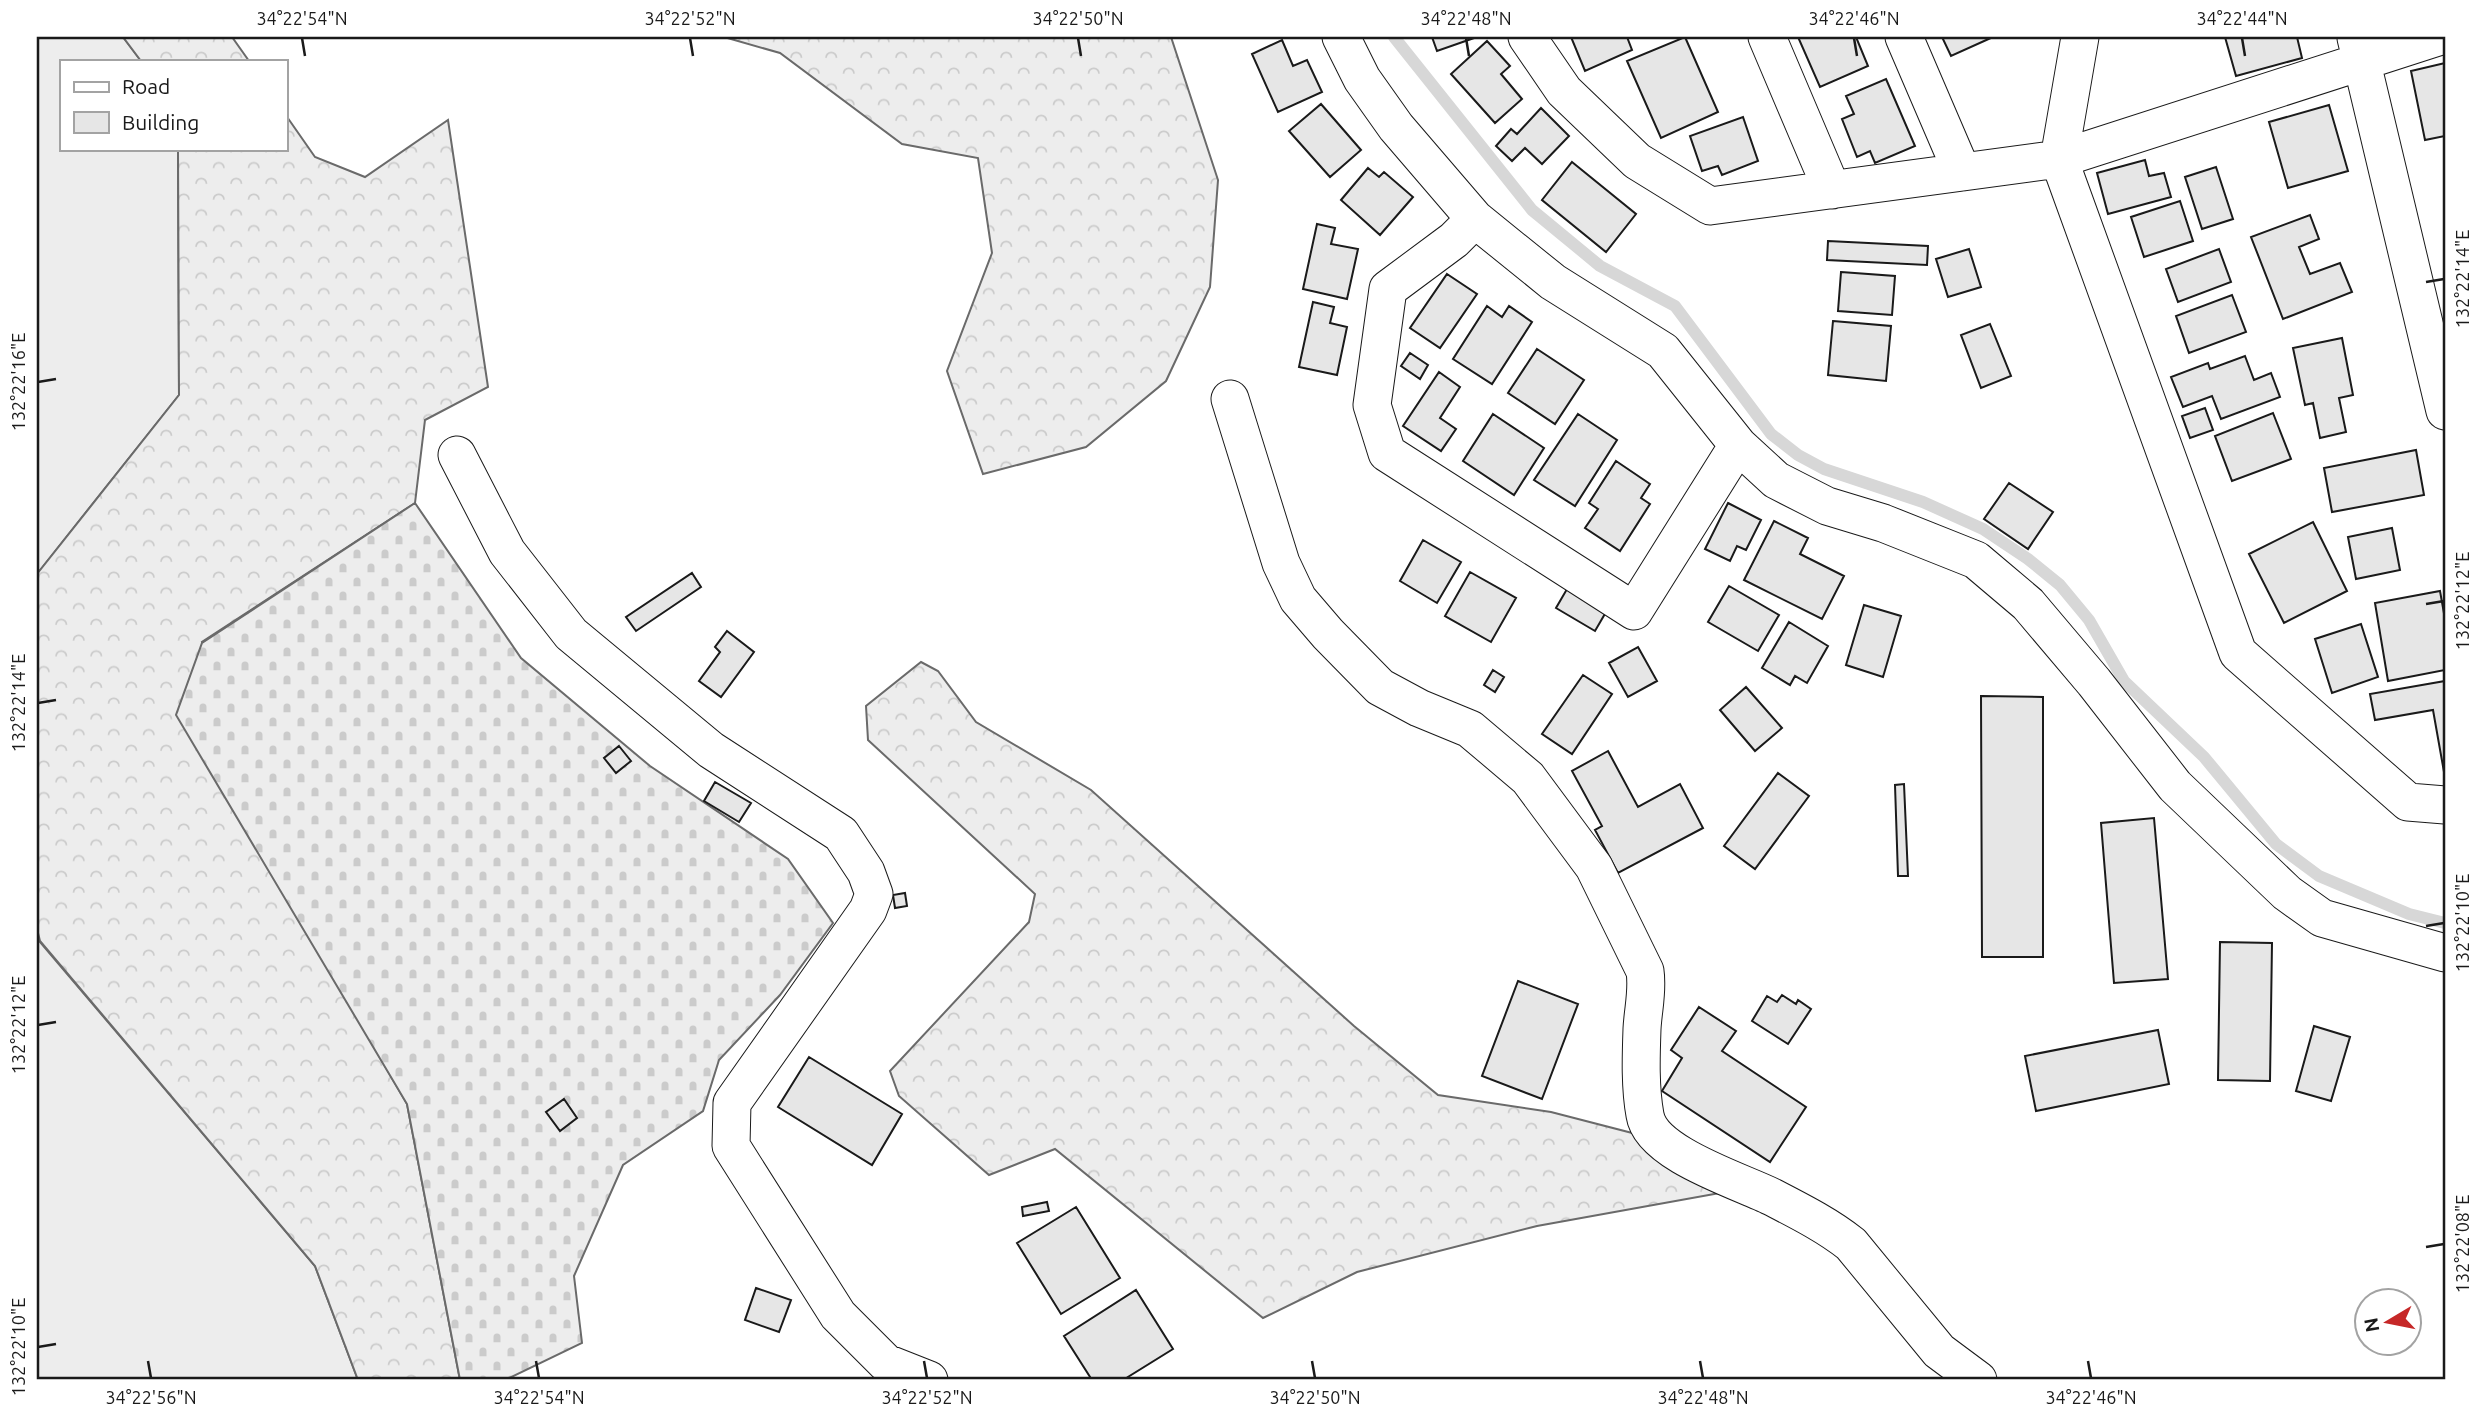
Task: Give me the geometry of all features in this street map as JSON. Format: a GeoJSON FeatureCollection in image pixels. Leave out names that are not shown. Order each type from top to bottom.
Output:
{"type":"FeatureCollection","features":[{"type":"Feature","properties":{"kind":"street"},"geometry":{"type":"LineString","coordinates":[[1341,37],[1362,79],[1396,127],[1475,219],[1553,282],[1662,351],[1738,445],[1776,480],[1827,506],[1884,523],[1976,560],[2028,604],[2094,682],[2175,786],[2287,893],[2322,918],[2445,953]]}},
{"type":"Feature","properties":{"kind":"street"},"geometry":{"type":"LineString","coordinates":[[1527,37],[1564,92],[1637,161],[1710,206],[2059,159],[2359,49],[2438,37]]}},
{"type":"Feature","properties":{"kind":"street"},"geometry":{"type":"LineString","coordinates":[[1767,37],[1832,190]]}},
{"type":"Feature","properties":{"kind":"street"},"geometry":{"type":"LineString","coordinates":[[1904,37],[1962,172]]}},
{"type":"Feature","properties":{"kind":"street"},"geometry":{"type":"LineString","coordinates":[[2080,37],[2059,159],[2238,653],[2408,802],[2445,805]]}},
{"type":"Feature","properties":{"kind":"street"},"geometry":{"type":"LineString","coordinates":[[2359,49],[2445,411]]}},
{"type":"Feature","properties":{"kind":"street"},"geometry":{"type":"LineString","coordinates":[[1475,219],[1454,240],[1388,289],[1372,405],[1387,453],[1634,611],[1738,445]]}},
{"type":"Feature","properties":{"kind":"street"},"geometry":{"type":"LineString","coordinates":[[1230,399],[1281,564],[1298,599],[1380,687],[1419,708],[1470,729],[1528,778],[1594,867],[1645,971],[1648,988],[1642,1027],[1642,1077],[1645,1118],[1656,1136],[1673,1150],[1770,1196],[1833,1230],[1851,1244],[1939,1351],[1979,1380]]}},
{"type":"Feature","properties":{"kind":"street"},"geometry":{"type":"LineString","coordinates":[[457,455],[507,552],[571,634],[711,750],[841,834],[866,872],[874,894],[868,910],[732,1103],[731,1146],[838,1315],[886,1363],[929,1380]]}},
{"type":"Feature","properties":{"kind":"shaded area"},"geometry":{"type":"Polygon","coordinates":[[[37,37],[123,37],[140,60],[60,60],[60,150],[178,150],[179,395],[37,574],[37,37]]]}},
{"type":"Feature","properties":{"kind":"shaded area"},"geometry":{"type":"Polygon","coordinates":[[[37,929],[40,942],[315,1266],[358,1380],[37,1380],[37,929]]]}},
{"type":"Feature","properties":{"kind":"green space"},"geometry":{"type":"Polygon","coordinates":[[[123,37],[232,37],[248,60],[140,60],[123,37]]]}},
{"type":"Feature","properties":{"kind":"green space"},"geometry":{"type":"Polygon","coordinates":[[[724,37],[1171,37],[1218,180],[1210,287],[1166,381],[1086,447],[983,474],[947,371],[992,253],[978,158],[902,144],[780,53],[724,37]]]}},
{"type":"Feature","properties":{"kind":"green space"},"geometry":{"type":"Polygon","coordinates":[[[287,117],[315,157],[365,177],[448,120],[488,387],[425,420],[415,503],[202,642],[331,973],[407,1104],[460,1380],[358,1380],[315,1266],[40,941],[37,929],[37,574],[179,395],[178,150],[287,150],[287,117]]]}},
{"type":"Feature","properties":{"kind":"green space"},"geometry":{"type":"Polygon","coordinates":[[[415,503],[521,658],[650,766],[788,859],[833,923],[780,995],[719,1060],[703,1111],[623,1165],[574,1276],[582,1343],[505,1380],[460,1380],[407,1104],[176,715],[202,643],[415,503]]]}},
{"type":"Feature","properties":{"kind":"green space"},"geometry":{"type":"Polygon","coordinates":[[[921,662],[938,671],[976,722],[1091,790],[1354,1026],[1438,1095],[1551,1112],[1636,1134],[1731,1191],[1537,1226],[1357,1272],[1263,1318],[1055,1149],[989,1175],[899,1096],[890,1071],[1029,922],[1035,894],[868,740],[866,706],[921,662]]]}},
{"type":"Feature","properties":{"kind":"building"},"geometry":{"type":"Polygon","coordinates":[[[1432,37],[1477,37],[1437,51],[1432,37]]]}},
{"type":"Feature","properties":{"kind":"building"},"geometry":{"type":"Polygon","coordinates":[[[1571,37],[1627,37],[1632,50],[1585,71],[1571,37]]]}},
{"type":"Feature","properties":{"kind":"building"},"geometry":{"type":"Polygon","coordinates":[[[1685,37],[1718,112],[1661,138],[1627,61],[1685,37]]]}},
{"type":"Feature","properties":{"kind":"building"},"geometry":{"type":"Polygon","coordinates":[[[1798,37],[1856,37],[1868,66],[1820,87],[1798,37]]]}},
{"type":"Feature","properties":{"kind":"building"},"geometry":{"type":"Polygon","coordinates":[[[1942,37],[1993,37],[1951,56],[1942,37]]]}},
{"type":"Feature","properties":{"kind":"building"},"geometry":{"type":"Polygon","coordinates":[[[2225,37],[2297,37],[2302,58],[2236,76],[2225,37]]]}},
{"type":"Feature","properties":{"kind":"building"},"geometry":{"type":"Polygon","coordinates":[[[1282,40],[1293,66],[1307,60],[1322,92],[1278,112],[1252,54],[1282,40]]]}},
{"type":"Feature","properties":{"kind":"building"},"geometry":{"type":"Polygon","coordinates":[[[1487,41],[1510,66],[1501,74],[1522,99],[1495,123],[1451,74],[1487,41]]]}},
{"type":"Feature","properties":{"kind":"building"},"geometry":{"type":"Polygon","coordinates":[[[2445,63],[2445,136],[2425,140],[2411,71],[2445,63]]]}},
{"type":"Feature","properties":{"kind":"building"},"geometry":{"type":"Polygon","coordinates":[[[1886,79],[1915,146],[1875,163],[1870,151],[1857,157],[1842,119],[1854,114],[1846,96],[1886,79]]]}},
{"type":"Feature","properties":{"kind":"building"},"geometry":{"type":"Polygon","coordinates":[[[1321,104],[1361,150],[1330,177],[1289,131],[1321,104]]]}},
{"type":"Feature","properties":{"kind":"building"},"geometry":{"type":"Polygon","coordinates":[[[2329,105],[2348,171],[2288,188],[2269,122],[2329,105]]]}},
{"type":"Feature","properties":{"kind":"building"},"geometry":{"type":"Polygon","coordinates":[[[1541,108],[1569,136],[1542,164],[1525,148],[1512,161],[1496,146],[1511,129],[1517,134],[1541,108]]]}},
{"type":"Feature","properties":{"kind":"building"},"geometry":{"type":"Polygon","coordinates":[[[1743,117],[1758,161],[1722,175],[1718,166],[1702,171],[1690,136],[1743,117]]]}},
{"type":"Feature","properties":{"kind":"building"},"geometry":{"type":"Polygon","coordinates":[[[2145,160],[2149,176],[2164,173],[2171,197],[2108,214],[2097,173],[2145,160]]]}},
{"type":"Feature","properties":{"kind":"building"},"geometry":{"type":"Polygon","coordinates":[[[1572,162],[1636,214],[1606,252],[1542,200],[1572,162]]]}},
{"type":"Feature","properties":{"kind":"building"},"geometry":{"type":"Polygon","coordinates":[[[2216,167],[2233,219],[2202,229],[2185,177],[2216,167]]]}},
{"type":"Feature","properties":{"kind":"building"},"geometry":{"type":"Polygon","coordinates":[[[1368,168],[1379,177],[1384,172],[1413,197],[1380,235],[1341,200],[1368,168]]]}},
{"type":"Feature","properties":{"kind":"building"},"geometry":{"type":"Polygon","coordinates":[[[2180,201],[2193,241],[2144,257],[2131,217],[2180,201]]]}},
{"type":"Feature","properties":{"kind":"building"},"geometry":{"type":"Polygon","coordinates":[[[2310,215],[2319,239],[2299,247],[2310,274],[2340,263],[2352,292],[2283,319],[2251,237],[2310,215]]]}},
{"type":"Feature","properties":{"kind":"building"},"geometry":{"type":"Polygon","coordinates":[[[1317,224],[1335,228],[1331,244],[1358,249],[1347,299],[1303,289],[1317,224]]]}},
{"type":"Feature","properties":{"kind":"building"},"geometry":{"type":"Polygon","coordinates":[[[1828,241],[1928,246],[1927,265],[1827,260],[1828,241]]]}},
{"type":"Feature","properties":{"kind":"building"},"geometry":{"type":"Polygon","coordinates":[[[1969,249],[1981,287],[1948,297],[1936,259],[1969,249]]]}},
{"type":"Feature","properties":{"kind":"building"},"geometry":{"type":"Polygon","coordinates":[[[2219,249],[2231,282],[2178,302],[2166,269],[2219,249]]]}},
{"type":"Feature","properties":{"kind":"building"},"geometry":{"type":"Polygon","coordinates":[[[1841,272],[1895,276],[1892,315],[1838,311],[1841,272]]]}},
{"type":"Feature","properties":{"kind":"building"},"geometry":{"type":"Polygon","coordinates":[[[1447,274],[1477,294],[1440,348],[1410,328],[1447,274]]]}},
{"type":"Feature","properties":{"kind":"building"},"geometry":{"type":"Polygon","coordinates":[[[2232,295],[2246,332],[2189,353],[2176,316],[2232,295]]]}},
{"type":"Feature","properties":{"kind":"building"},"geometry":{"type":"Polygon","coordinates":[[[1313,302],[1334,307],[1330,323],[1347,327],[1337,375],[1299,367],[1313,302]]]}},
{"type":"Feature","properties":{"kind":"building"},"geometry":{"type":"Polygon","coordinates":[[[1487,306],[1502,317],[1509,306],[1532,322],[1492,384],[1453,359],[1487,306]]]}},
{"type":"Feature","properties":{"kind":"building"},"geometry":{"type":"Polygon","coordinates":[[[1833,321],[1891,326],[1886,381],[1828,375],[1833,321]]]}},
{"type":"Feature","properties":{"kind":"building"},"geometry":{"type":"Polygon","coordinates":[[[1990,324],[2011,376],[1981,388],[1961,335],[1990,324]]]}},
{"type":"Feature","properties":{"kind":"building"},"geometry":{"type":"Polygon","coordinates":[[[2342,338],[2353,395],[2339,398],[2346,432],[2320,438],[2313,403],[2305,405],[2293,348],[2342,338]]]}},
{"type":"Feature","properties":{"kind":"building"},"geometry":{"type":"Polygon","coordinates":[[[1537,349],[1584,380],[1555,424],[1508,393],[1537,349]]]}},
{"type":"Feature","properties":{"kind":"building"},"geometry":{"type":"Polygon","coordinates":[[[1410,353],[1428,365],[1420,379],[1401,366],[1410,353]]]}},
{"type":"Feature","properties":{"kind":"building"},"geometry":{"type":"Polygon","coordinates":[[[2245,356],[2254,380],[2271,373],[2280,397],[2221,419],[2212,396],[2183,407],[2171,377],[2208,363],[2210,369],[2245,356]]]}},
{"type":"Feature","properties":{"kind":"building"},"geometry":{"type":"Polygon","coordinates":[[[1439,372],[1460,387],[1440,418],[1456,429],[1441,451],[1403,426],[1439,372]]]}},
{"type":"Feature","properties":{"kind":"building"},"geometry":{"type":"Polygon","coordinates":[[[2205,408],[2213,430],[2190,438],[2182,416],[2205,408]]]}},
{"type":"Feature","properties":{"kind":"building"},"geometry":{"type":"Polygon","coordinates":[[[2273,413],[2291,459],[2232,481],[2215,436],[2273,413]]]}},
{"type":"Feature","properties":{"kind":"building"},"geometry":{"type":"Polygon","coordinates":[[[1493,414],[1544,448],[1514,495],[1463,461],[1493,414]]]}},
{"type":"Feature","properties":{"kind":"building"},"geometry":{"type":"Polygon","coordinates":[[[1578,414],[1617,440],[1575,506],[1534,480],[1578,414]]]}},
{"type":"Feature","properties":{"kind":"building"},"geometry":{"type":"Polygon","coordinates":[[[2416,450],[2424,495],[2332,512],[2324,468],[2416,450]]]}},
{"type":"Feature","properties":{"kind":"building"},"geometry":{"type":"Polygon","coordinates":[[[1616,461],[1650,484],[1641,498],[1650,504],[1620,551],[1585,528],[1598,509],[1589,503],[1616,461]]]}},
{"type":"Feature","properties":{"kind":"building"},"geometry":{"type":"Polygon","coordinates":[[[2009,483],[2053,512],[2028,549],[1984,519],[2009,483]]]}},
{"type":"Feature","properties":{"kind":"building"},"geometry":{"type":"Polygon","coordinates":[[[1728,503],[1761,520],[1746,550],[1737,546],[1730,561],[1705,549],[1728,503]]]}},
{"type":"Feature","properties":{"kind":"building"},"geometry":{"type":"Polygon","coordinates":[[[1774,521],[1808,538],[1800,554],[1844,576],[1822,619],[1744,580],[1774,521]]]}},
{"type":"Feature","properties":{"kind":"building"},"geometry":{"type":"Polygon","coordinates":[[[2313,522],[2347,591],[2284,623],[2249,554],[2313,522]]]}},
{"type":"Feature","properties":{"kind":"building"},"geometry":{"type":"Polygon","coordinates":[[[2392,528],[2400,570],[2356,579],[2348,537],[2392,528]]]}},
{"type":"Feature","properties":{"kind":"building"},"geometry":{"type":"Polygon","coordinates":[[[1423,540],[1461,562],[1437,603],[1400,581],[1423,540]]]}},
{"type":"Feature","properties":{"kind":"building"},"geometry":{"type":"Polygon","coordinates":[[[1470,572],[1516,598],[1491,642],[1445,616],[1470,572]]]}},
{"type":"Feature","properties":{"kind":"building"},"geometry":{"type":"Polygon","coordinates":[[[692,573],[701,587],[636,631],[626,617],[692,573]]]}},
{"type":"Feature","properties":{"kind":"building"},"geometry":{"type":"Polygon","coordinates":[[[1729,586],[1779,615],[1758,651],[1708,622],[1729,586]]]}},
{"type":"Feature","properties":{"kind":"building"},"geometry":{"type":"Polygon","coordinates":[[[1567,589],[1606,612],[1595,631],[1556,608],[1567,589]]]}},
{"type":"Feature","properties":{"kind":"building"},"geometry":{"type":"Polygon","coordinates":[[[2440,591],[2445,619],[2445,670],[2388,681],[2375,603],[2440,591]]]}},
{"type":"Feature","properties":{"kind":"building"},"geometry":{"type":"Polygon","coordinates":[[[1864,605],[1901,616],[1883,677],[1846,665],[1864,605]]]}},
{"type":"Feature","properties":{"kind":"building"},"geometry":{"type":"Polygon","coordinates":[[[1789,622],[1828,646],[1807,683],[1795,676],[1790,685],[1762,668],[1789,622]]]}},
{"type":"Feature","properties":{"kind":"building"},"geometry":{"type":"Polygon","coordinates":[[[2361,624],[2378,677],[2332,693],[2315,639],[2361,624]]]}},
{"type":"Feature","properties":{"kind":"building"},"geometry":{"type":"Polygon","coordinates":[[[727,631],[754,652],[721,697],[699,681],[720,652],[715,647],[727,631]]]}},
{"type":"Feature","properties":{"kind":"building"},"geometry":{"type":"Polygon","coordinates":[[[1638,647],[1657,681],[1628,697],[1609,663],[1638,647]]]}},
{"type":"Feature","properties":{"kind":"building"},"geometry":{"type":"Polygon","coordinates":[[[1493,670],[1504,677],[1495,692],[1484,685],[1493,670]]]}},
{"type":"Feature","properties":{"kind":"building"},"geometry":{"type":"Polygon","coordinates":[[[1583,675],[1612,694],[1572,754],[1542,734],[1583,675]]]}},
{"type":"Feature","properties":{"kind":"building"},"geometry":{"type":"Polygon","coordinates":[[[2445,681],[2444,772],[2433,710],[2375,720],[2370,694],[2445,681]]]}},
{"type":"Feature","properties":{"kind":"building"},"geometry":{"type":"Polygon","coordinates":[[[1746,687],[1782,728],[1755,751],[1720,710],[1746,687]]]}},
{"type":"Feature","properties":{"kind":"building"},"geometry":{"type":"Polygon","coordinates":[[[1981,696],[2043,697],[2043,957],[1982,957],[1981,696]]]}},
{"type":"Feature","properties":{"kind":"building"},"geometry":{"type":"Polygon","coordinates":[[[619,746],[631,761],[616,773],[604,758],[619,746]]]}},
{"type":"Feature","properties":{"kind":"building"},"geometry":{"type":"Polygon","coordinates":[[[1608,751],[1638,807],[1680,784],[1703,828],[1618,873],[1595,830],[1602,826],[1572,771],[1608,751]]]}},
{"type":"Feature","properties":{"kind":"building"},"geometry":{"type":"Polygon","coordinates":[[[1778,773],[1809,796],[1755,869],[1724,846],[1778,773]]]}},
{"type":"Feature","properties":{"kind":"building"},"geometry":{"type":"Polygon","coordinates":[[[715,782],[751,803],[739,822],[704,801],[715,782]]]}},
{"type":"Feature","properties":{"kind":"building"},"geometry":{"type":"Polygon","coordinates":[[[1904,784],[1908,876],[1898,876],[1895,785],[1904,784]]]}},
{"type":"Feature","properties":{"kind":"building"},"geometry":{"type":"Polygon","coordinates":[[[2154,818],[2168,979],[2114,983],[2101,823],[2154,818]]]}},
{"type":"Feature","properties":{"kind":"building"},"geometry":{"type":"Polygon","coordinates":[[[905,893],[907,906],[895,908],[893,895],[905,893]]]}},
{"type":"Feature","properties":{"kind":"building"},"geometry":{"type":"Polygon","coordinates":[[[2220,942],[2272,943],[2270,1081],[2218,1080],[2220,942]]]}},
{"type":"Feature","properties":{"kind":"building"},"geometry":{"type":"Polygon","coordinates":[[[1518,981],[1578,1004],[1542,1099],[1482,1076],[1518,981]]]}},
{"type":"Feature","properties":{"kind":"building"},"geometry":{"type":"Polygon","coordinates":[[[1782,995],[1796,1004],[1798,1000],[1811,1009],[1788,1044],[1752,1021],[1767,996],[1777,1002],[1782,995]]]}},
{"type":"Feature","properties":{"kind":"building"},"geometry":{"type":"Polygon","coordinates":[[[1699,1007],[1736,1031],[1722,1051],[1806,1107],[1770,1162],[1662,1091],[1682,1058],[1671,1050],[1699,1007]]]}},
{"type":"Feature","properties":{"kind":"building"},"geometry":{"type":"Polygon","coordinates":[[[2314,1026],[2350,1037],[2331,1101],[2296,1091],[2314,1026]]]}},
{"type":"Feature","properties":{"kind":"building"},"geometry":{"type":"Polygon","coordinates":[[[2158,1030],[2169,1084],[2036,1111],[2025,1056],[2158,1030]]]}},
{"type":"Feature","properties":{"kind":"building"},"geometry":{"type":"Polygon","coordinates":[[[809,1057],[902,1114],[872,1165],[778,1107],[809,1057]]]}},
{"type":"Feature","properties":{"kind":"building"},"geometry":{"type":"Polygon","coordinates":[[[564,1099],[577,1118],[560,1131],[546,1112],[564,1099]]]}},
{"type":"Feature","properties":{"kind":"building"},"geometry":{"type":"Polygon","coordinates":[[[1047,1202],[1049,1211],[1023,1216],[1022,1207],[1047,1202]]]}},
{"type":"Feature","properties":{"kind":"building"},"geometry":{"type":"Polygon","coordinates":[[[1076,1207],[1120,1278],[1061,1314],[1017,1243],[1076,1207]]]}},
{"type":"Feature","properties":{"kind":"building"},"geometry":{"type":"Polygon","coordinates":[[[756,1288],[791,1300],[779,1332],[745,1320],[756,1288]]]}},
{"type":"Feature","properties":{"kind":"building"},"geometry":{"type":"Polygon","coordinates":[[[1136,1290],[1173,1349],[1123,1380],[1092,1380],[1064,1336],[1136,1290]]]}},
{"type":"Feature","properties":{"kind":"waterway"},"geometry":{"type":"LineString","coordinates":[[1394,37],[1532,210],[1600,266],[1675,306],[1771,434],[1798,455],[1824,469],[1923,502],[1983,529],[2028,559],[2060,585],[2089,620],[2124,681],[2204,757],[2276,844],[2319,876],[2409,914],[2445,923]]}}]}
